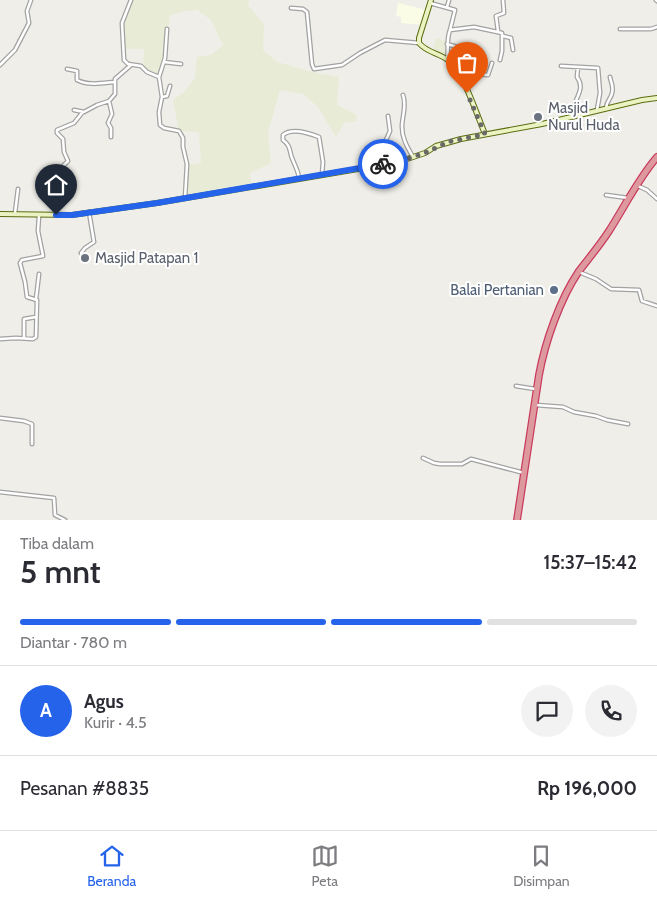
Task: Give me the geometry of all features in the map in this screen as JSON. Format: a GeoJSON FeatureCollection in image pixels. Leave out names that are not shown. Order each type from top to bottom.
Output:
{"type":"FeatureCollection","features":[{"type":"Feature","properties":{"kind":"highway"},"geometry":{"type":"LineString","coordinates":[[517,520],[537,390],[547,341],[579,272],[608,233],[657,157]]}},
{"type":"Feature","properties":{"kind":"street"},"geometry":{"type":"LineString","coordinates":[[0,65],[15,50],[23,34],[28,23],[27,11],[31,0]]}},
{"type":"Feature","properties":{"kind":"street"},"geometry":{"type":"LineString","coordinates":[[131,0],[125,11],[121,27],[124,60],[128,64],[141,66],[147,72],[159,77]]}},
{"type":"Feature","properties":{"kind":"street"},"geometry":{"type":"LineString","coordinates":[[447,7],[449,0]]}},
{"type":"Feature","properties":{"kind":"street"},"geometry":{"type":"LineString","coordinates":[[498,31],[496,16],[504,13],[503,0]]}},
{"type":"Feature","properties":{"kind":"street"},"geometry":{"type":"LineString","coordinates":[[419,43],[431,2],[455,10],[447,44],[447,60]]}},
{"type":"Feature","properties":{"kind":"street"},"geometry":{"type":"LineString","coordinates":[[291,8],[303,9],[307,12],[314,69],[342,65],[385,40],[419,43],[426,50],[447,60],[459,76],[485,134]]}},
{"type":"Feature","properties":{"kind":"street"},"geometry":{"type":"LineString","coordinates":[[450,30],[474,27],[486,31],[498,31],[503,36],[511,38],[512,50]]}},
{"type":"Feature","properties":{"kind":"street"},"geometry":{"type":"LineString","coordinates":[[620,29],[651,29],[657,27]]}},
{"type":"Feature","properties":{"kind":"street"},"geometry":{"type":"LineString","coordinates":[[167,29],[164,62],[159,77],[162,97],[159,112],[160,125],[164,128],[179,131],[182,134],[182,147],[187,164],[185,198]]}},
{"type":"Feature","properties":{"kind":"street"},"geometry":{"type":"LineString","coordinates":[[500,60],[503,36]]}},
{"type":"Feature","properties":{"kind":"street"},"geometry":{"type":"LineString","coordinates":[[447,44],[464,49]]}},
{"type":"Feature","properties":{"kind":"street"},"geometry":{"type":"LineString","coordinates":[[164,62],[180,64]]}},
{"type":"Feature","properties":{"kind":"street"},"geometry":{"type":"LineString","coordinates":[[459,76],[488,75],[492,63]]}},
{"type":"Feature","properties":{"kind":"street"},"geometry":{"type":"LineString","coordinates":[[46,200],[47,192],[43,172],[45,170],[58,171],[68,160],[64,152],[63,139],[57,133],[57,130],[74,122],[82,112],[109,101],[115,94],[114,82],[117,77],[131,65]]}},
{"type":"Feature","properties":{"kind":"street"},"geometry":{"type":"LineString","coordinates":[[561,66],[599,69],[600,93],[597,110]]}},
{"type":"Feature","properties":{"kind":"street"},"geometry":{"type":"LineString","coordinates":[[572,116],[581,84],[577,77],[578,67]]}},
{"type":"Feature","properties":{"kind":"street"},"geometry":{"type":"LineString","coordinates":[[67,69],[77,72],[77,80],[80,82],[98,84],[114,82]]}},
{"type":"Feature","properties":{"kind":"street"},"geometry":{"type":"LineString","coordinates":[[606,108],[608,99],[612,94],[613,85],[610,77]]}},
{"type":"Feature","properties":{"kind":"street"},"geometry":{"type":"LineString","coordinates":[[162,97],[168,94],[170,86]]}},
{"type":"Feature","properties":{"kind":"street"},"geometry":{"type":"LineString","coordinates":[[403,95],[402,130],[405,143],[413,157]]}},
{"type":"Feature","properties":{"kind":"street"},"geometry":{"type":"LineString","coordinates":[[0,214],[72,215],[384,164],[413,157],[448,142],[542,124],[597,110],[657,98]]}},
{"type":"Feature","properties":{"kind":"street"},"geometry":{"type":"LineString","coordinates":[[109,101],[112,114],[108,123],[112,128],[111,137]]}},
{"type":"Feature","properties":{"kind":"street"},"geometry":{"type":"LineString","coordinates":[[74,110],[82,112]]}},
{"type":"Feature","properties":{"kind":"street"},"geometry":{"type":"LineString","coordinates":[[384,164],[384,147],[390,131],[388,116]]}},
{"type":"Feature","properties":{"kind":"street"},"geometry":{"type":"LineString","coordinates":[[299,178],[290,148],[283,140],[283,135],[287,132],[304,132],[319,137],[323,162],[322,174]]}},
{"type":"Feature","properties":{"kind":"street"},"geometry":{"type":"LineString","coordinates":[[637,186],[647,190],[657,199]]}},
{"type":"Feature","properties":{"kind":"street"},"geometry":{"type":"LineString","coordinates":[[14,215],[18,189]]}},
{"type":"Feature","properties":{"kind":"street"},"geometry":{"type":"LineString","coordinates":[[606,195],[629,198]]}},
{"type":"Feature","properties":{"kind":"street"},"geometry":{"type":"LineString","coordinates":[[81,253],[94,242],[89,212]]}},
{"type":"Feature","properties":{"kind":"street"},"geometry":{"type":"LineString","coordinates":[[36,299],[27,297],[20,263],[22,260],[43,256],[38,231],[39,216]]}},
{"type":"Feature","properties":{"kind":"street"},"geometry":{"type":"LineString","coordinates":[[579,272],[596,278],[611,288],[639,290],[642,302],[657,306]]}},
{"type":"Feature","properties":{"kind":"street"},"geometry":{"type":"LineString","coordinates":[[0,339],[35,338],[39,274]]}},
{"type":"Feature","properties":{"kind":"street"},"geometry":{"type":"LineString","coordinates":[[24,338],[24,319],[36,316]]}},
{"type":"Feature","properties":{"kind":"street"},"geometry":{"type":"LineString","coordinates":[[516,386],[537,390]]}},
{"type":"Feature","properties":{"kind":"street"},"geometry":{"type":"LineString","coordinates":[[535,405],[565,408],[605,420],[628,424]]}},
{"type":"Feature","properties":{"kind":"street"},"geometry":{"type":"LineString","coordinates":[[0,418],[32,424],[32,444]]}},
{"type":"Feature","properties":{"kind":"street"},"geometry":{"type":"LineString","coordinates":[[423,458],[440,464],[462,464],[471,459],[525,473]]}},
{"type":"Feature","properties":{"kind":"street"},"geometry":{"type":"LineString","coordinates":[[0,492],[54,498],[55,515],[65,520]]}},
{"type":"Feature","properties":{"kind":"shaded area"},"geometry":{"type":"Polygon","coordinates":[[[129,0],[249,0],[248,5],[264,24],[263,50],[277,62],[316,73],[339,77],[337,105],[357,115],[356,121],[344,123],[336,137],[318,107],[303,94],[280,90],[268,132],[271,163],[250,173],[252,186],[186,197],[187,165],[201,163],[199,132],[179,131],[173,100],[184,92],[195,78],[197,57],[211,55],[223,45],[211,20],[197,10],[170,15],[162,75],[143,69],[144,49],[125,49],[122,22],[130,5],[129,0]]]}},
{"type":"Feature","properties":{"kind":"shaded area"},"geometry":{"type":"Polygon","coordinates":[[[398,3],[427,10],[422,25],[401,23],[401,17],[396,16],[398,3]]]}},
{"type":"Feature","properties":{"kind":"shaded area"},"geometry":{"type":"Polygon","coordinates":[[[436,38],[446,41],[448,50],[446,57],[433,50],[436,38]]]}},
{"type":"Feature","properties":{"kind":"green space"},"geometry":{"type":"Polygon","coordinates":[[[474,57],[482,57],[481,73],[472,73],[474,57]]]}},
{"type":"Feature","properties":{"kind":"way so far"},"geometry":{"type":"LineString","coordinates":[[383,164],[425,153],[436,146],[448,142],[485,134],[467,93]]}},
{"type":"Feature","properties":{"kind":"place","name":"Masjid Nurul Huda"},"geometry":{"type":"Point","coordinates":[538,117]}},
{"type":"Feature","properties":{"kind":"place","name":"Masjid Patapan 1"},"geometry":{"type":"Point","coordinates":[85,258]}},
{"type":"Feature","properties":{"kind":"place","name":"Balai Pertanian"},"geometry":{"type":"Point","coordinates":[554,290]}},
{"type":"Feature","properties":{"kind":"route"},"geometry":{"type":"LineString","coordinates":[[56,215],[72,215],[157,203],[383,164]]}}]}
